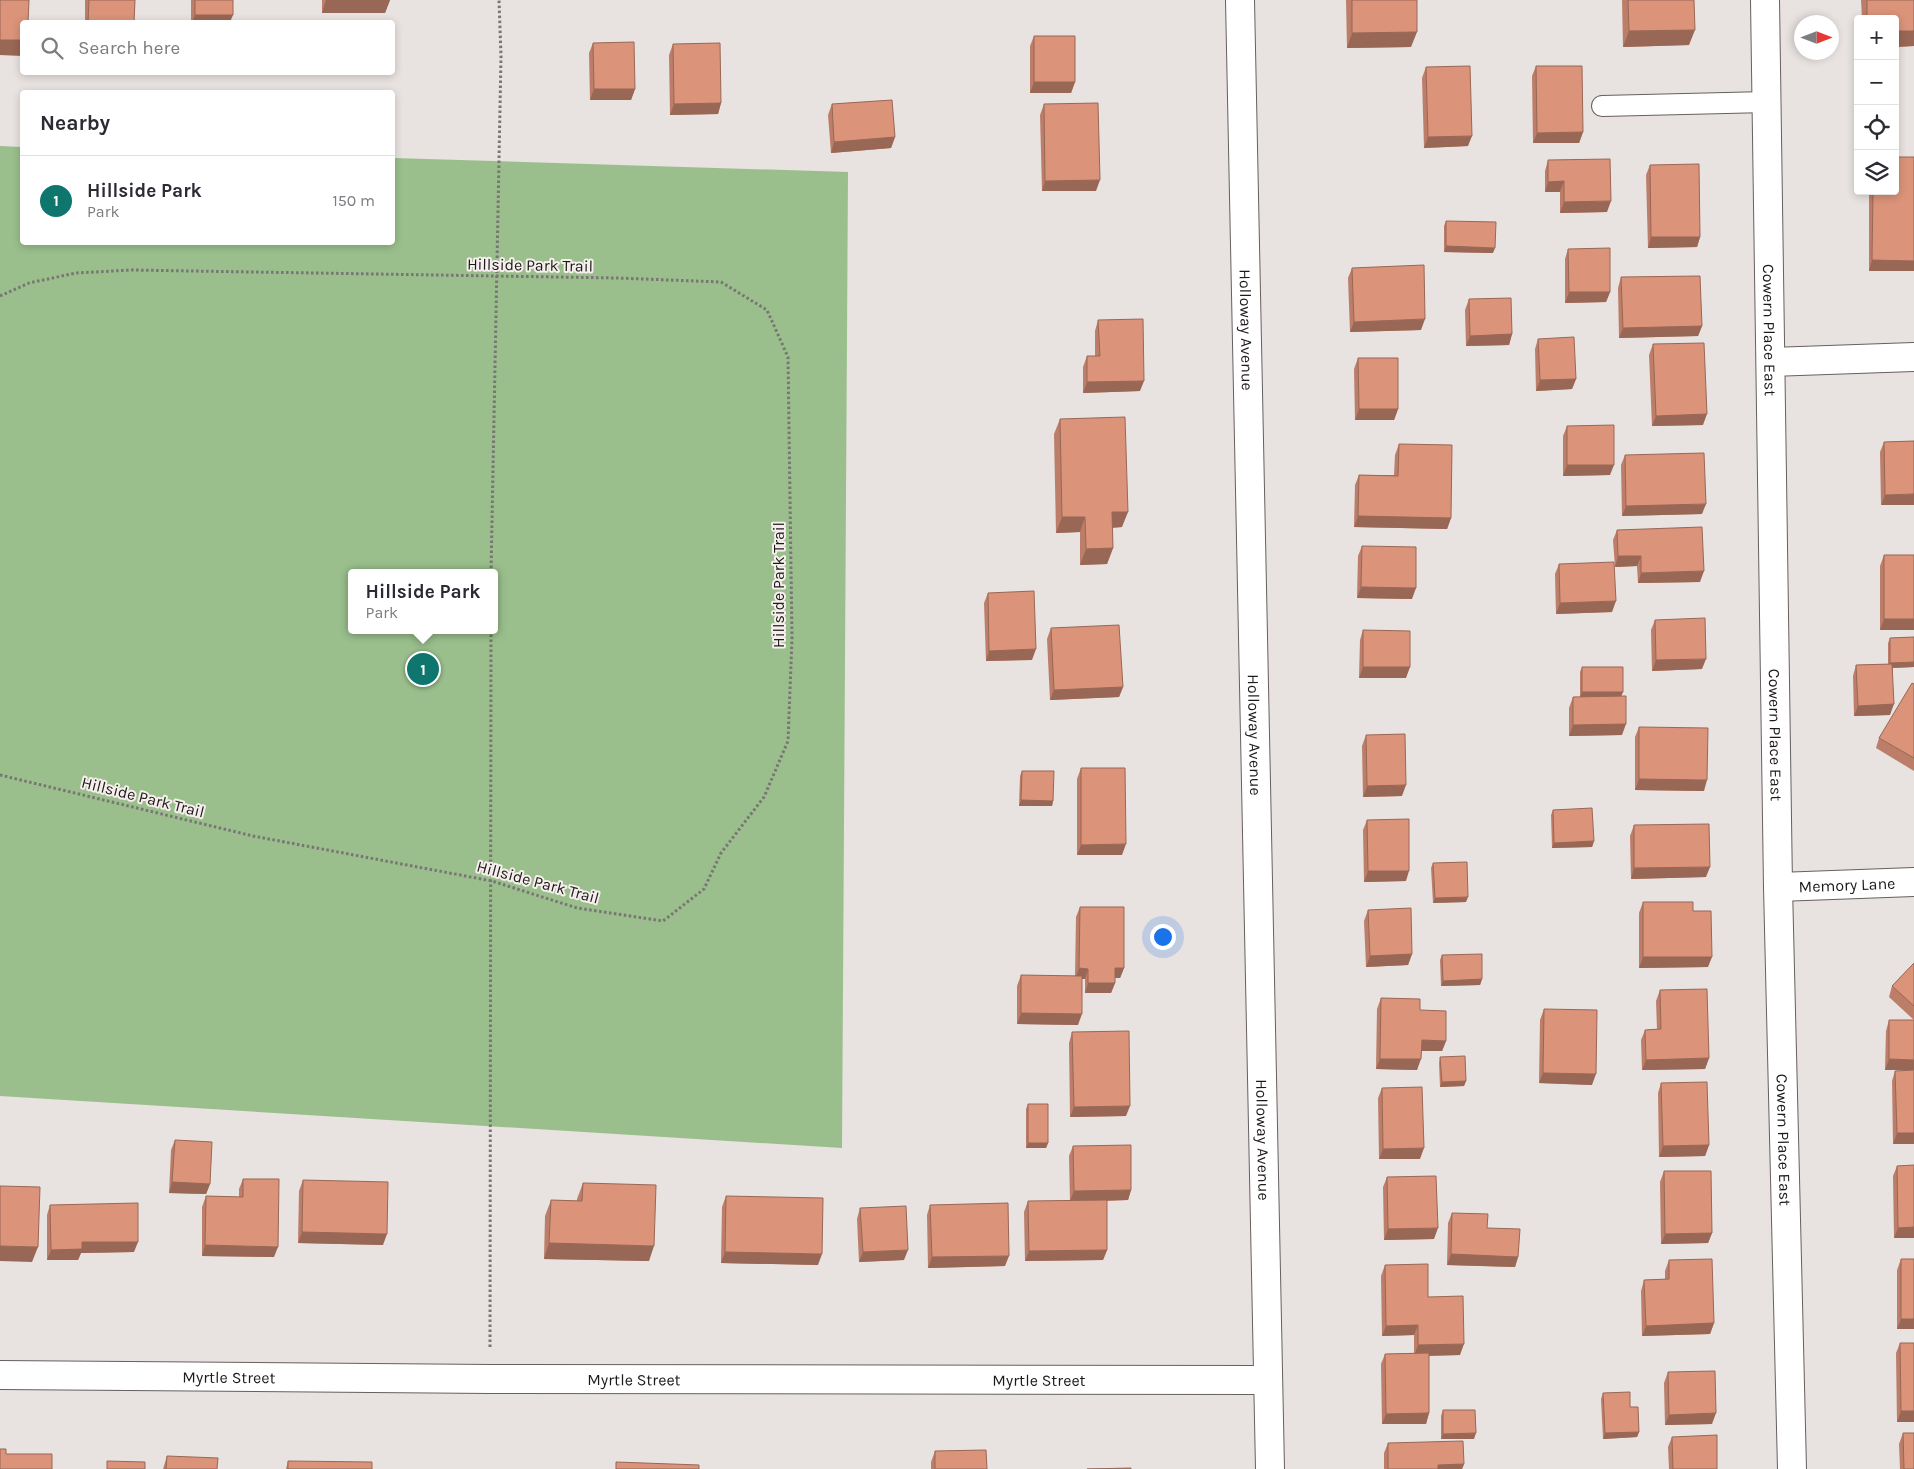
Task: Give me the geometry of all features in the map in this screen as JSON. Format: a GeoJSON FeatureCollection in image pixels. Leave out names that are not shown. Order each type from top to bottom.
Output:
{"type":"FeatureCollection","features":[{"type":"Feature","properties":{"kind":"street","name":"Holloway Avenue"},"geometry":{"type":"LineString","coordinates":[[1240,0],[1270,1469]]}},
{"type":"Feature","properties":{"kind":"street","name":"Cowern Place East"},"geometry":{"type":"LineString","coordinates":[[1765,0],[1772,362],[1778,887],[1792,1469]]}},
{"type":"Feature","properties":{"kind":"street"},"geometry":{"type":"LineString","coordinates":[[1772,362],[1914,357]]}},
{"type":"Feature","properties":{"kind":"street","name":"Memory Lane"},"geometry":{"type":"LineString","coordinates":[[1778,887],[1914,882]]}},
{"type":"Feature","properties":{"kind":"street","name":"Myrtle Street"},"geometry":{"type":"LineString","coordinates":[[0,1374],[490,1379],[1268,1380]]}},
{"type":"Feature","properties":{"kind":"lane"},"geometry":{"type":"LineString","coordinates":[[1602,106],[1767,102]]}},
{"type":"Feature","properties":{"kind":"path"},"geometry":{"type":"LineString","coordinates":[[492,569],[501,56],[499,0]]}},
{"type":"Feature","properties":{"kind":"path","name":"Hillside Park Trail"},"geometry":{"type":"LineString","coordinates":[[0,296],[29,283],[76,272],[132,270],[617,278],[721,282],[767,310],[788,357],[792,639],[788,741],[764,797],[721,854],[704,889],[663,921],[577,908],[492,881],[253,836],[0,775]]}},
{"type":"Feature","properties":{"kind":"path"},"geometry":{"type":"LineString","coordinates":[[490,1379],[492,634]]}},
{"type":"Feature","properties":{"kind":"green space"},"geometry":{"type":"Polygon","coordinates":[[[0,146],[20,147],[20,245],[395,245],[395,158],[848,172],[842,1148],[0,1096],[0,146]]]}},
{"type":"Feature","properties":{"kind":"building"},"geometry":{"type":"Polygon","coordinates":[[[0,0],[29,0],[28,20],[20,20],[20,40],[0,40],[0,0]]]}},
{"type":"Feature","properties":{"kind":"building"},"geometry":{"type":"Polygon","coordinates":[[[89,0],[135,0],[134,20],[88,20],[89,0]]]}},
{"type":"Feature","properties":{"kind":"building"},"geometry":{"type":"Polygon","coordinates":[[[195,0],[233,0],[233,15],[195,15],[195,0]]]}},
{"type":"Feature","properties":{"kind":"building"},"geometry":{"type":"Polygon","coordinates":[[[1352,0],[1417,0],[1417,32],[1352,33],[1352,0]]]}},
{"type":"Feature","properties":{"kind":"building"},"geometry":{"type":"Polygon","coordinates":[[[1628,0],[1694,0],[1695,30],[1629,31],[1628,0]]]}},
{"type":"Feature","properties":{"kind":"building"},"geometry":{"type":"Polygon","coordinates":[[[1867,0],[1914,0],[1914,31],[1899,31],[1899,15],[1867,15],[1867,0]]]}},
{"type":"Feature","properties":{"kind":"building"},"geometry":{"type":"Polygon","coordinates":[[[1034,36],[1075,36],[1075,82],[1034,82],[1034,36]]]}},
{"type":"Feature","properties":{"kind":"building"},"geometry":{"type":"Polygon","coordinates":[[[634,42],[635,89],[594,89],[593,43],[634,42]]]}},
{"type":"Feature","properties":{"kind":"building"},"geometry":{"type":"Polygon","coordinates":[[[720,43],[721,103],[674,104],[673,44],[720,43]]]}},
{"type":"Feature","properties":{"kind":"building"},"geometry":{"type":"Polygon","coordinates":[[[1470,66],[1472,136],[1428,137],[1426,67],[1470,66]]]}},
{"type":"Feature","properties":{"kind":"building"},"geometry":{"type":"Polygon","coordinates":[[[1536,66],[1582,66],[1583,132],[1537,133],[1536,66]]]}},
{"type":"Feature","properties":{"kind":"building"},"geometry":{"type":"Polygon","coordinates":[[[892,100],[895,137],[834,142],[832,104],[892,100]]]}},
{"type":"Feature","properties":{"kind":"building"},"geometry":{"type":"Polygon","coordinates":[[[1098,103],[1100,180],[1045,181],[1044,104],[1098,103]]]}},
{"type":"Feature","properties":{"kind":"building"},"geometry":{"type":"Polygon","coordinates":[[[1899,157],[1914,157],[1914,261],[1872,260],[1873,195],[1899,195],[1899,157]]]}},
{"type":"Feature","properties":{"kind":"building"},"geometry":{"type":"Polygon","coordinates":[[[1610,159],[1611,201],[1564,202],[1564,181],[1548,182],[1548,160],[1610,159]]]}},
{"type":"Feature","properties":{"kind":"building"},"geometry":{"type":"Polygon","coordinates":[[[1699,164],[1700,237],[1651,237],[1650,165],[1699,164]]]}},
{"type":"Feature","properties":{"kind":"building"},"geometry":{"type":"Polygon","coordinates":[[[1446,221],[1496,222],[1495,248],[1446,246],[1446,221]]]}},
{"type":"Feature","properties":{"kind":"building"},"geometry":{"type":"Polygon","coordinates":[[[1610,248],[1610,292],[1569,292],[1568,249],[1610,248]]]}},
{"type":"Feature","properties":{"kind":"building"},"geometry":{"type":"Polygon","coordinates":[[[1424,265],[1425,319],[1354,322],[1352,268],[1424,265]]]}},
{"type":"Feature","properties":{"kind":"building"},"geometry":{"type":"Polygon","coordinates":[[[1700,276],[1702,326],[1623,328],[1621,277],[1700,276]]]}},
{"type":"Feature","properties":{"kind":"building"},"geometry":{"type":"Polygon","coordinates":[[[1511,298],[1512,334],[1470,336],[1469,299],[1511,298]]]}},
{"type":"Feature","properties":{"kind":"building"},"geometry":{"type":"Polygon","coordinates":[[[1143,319],[1144,381],[1087,382],[1087,356],[1100,356],[1098,320],[1143,319]]]}},
{"type":"Feature","properties":{"kind":"building"},"geometry":{"type":"Polygon","coordinates":[[[1574,337],[1576,379],[1540,380],[1538,339],[1574,337]]]}},
{"type":"Feature","properties":{"kind":"building"},"geometry":{"type":"Polygon","coordinates":[[[1704,343],[1707,414],[1656,416],[1653,344],[1704,343]]]}},
{"type":"Feature","properties":{"kind":"building"},"geometry":{"type":"Polygon","coordinates":[[[1358,358],[1398,358],[1398,409],[1359,409],[1358,358]]]}},
{"type":"Feature","properties":{"kind":"building"},"geometry":{"type":"Polygon","coordinates":[[[1125,417],[1128,512],[1112,512],[1113,548],[1086,549],[1085,517],[1062,517],[1060,419],[1125,417]]]}},
{"type":"Feature","properties":{"kind":"building"},"geometry":{"type":"Polygon","coordinates":[[[1614,425],[1614,465],[1567,465],[1567,426],[1614,425]]]}},
{"type":"Feature","properties":{"kind":"building"},"geometry":{"type":"Polygon","coordinates":[[[1914,441],[1914,494],[1885,495],[1884,442],[1914,441]]]}},
{"type":"Feature","properties":{"kind":"building"},"geometry":{"type":"Polygon","coordinates":[[[1399,444],[1452,445],[1451,518],[1358,516],[1359,475],[1398,476],[1399,444]]]}},
{"type":"Feature","properties":{"kind":"building"},"geometry":{"type":"Polygon","coordinates":[[[1704,453],[1706,504],[1626,506],[1625,455],[1704,453]]]}},
{"type":"Feature","properties":{"kind":"building"},"geometry":{"type":"Polygon","coordinates":[[[1702,527],[1704,571],[1641,573],[1641,556],[1618,556],[1617,530],[1702,527]]]}},
{"type":"Feature","properties":{"kind":"building"},"geometry":{"type":"Polygon","coordinates":[[[1362,546],[1416,547],[1416,588],[1361,587],[1362,546]]]}},
{"type":"Feature","properties":{"kind":"building"},"geometry":{"type":"Polygon","coordinates":[[[1884,555],[1914,555],[1914,619],[1884,619],[1884,555]]]}},
{"type":"Feature","properties":{"kind":"building"},"geometry":{"type":"Polygon","coordinates":[[[1614,562],[1616,601],[1560,603],[1559,564],[1614,562]]]}},
{"type":"Feature","properties":{"kind":"building"},"geometry":{"type":"Polygon","coordinates":[[[1034,591],[1036,649],[989,651],[988,593],[1034,591]]]}},
{"type":"Feature","properties":{"kind":"building"},"geometry":{"type":"Polygon","coordinates":[[[1705,618],[1706,659],[1656,660],[1655,620],[1705,618]]]}},
{"type":"Feature","properties":{"kind":"building"},"geometry":{"type":"Polygon","coordinates":[[[1119,625],[1123,687],[1054,690],[1051,628],[1119,625]]]}},
{"type":"Feature","properties":{"kind":"building"},"geometry":{"type":"Polygon","coordinates":[[[1363,630],[1410,631],[1410,667],[1363,667],[1363,630]]]}},
{"type":"Feature","properties":{"kind":"building"},"geometry":{"type":"Polygon","coordinates":[[[1914,637],[1914,662],[1890,663],[1890,638],[1914,637]]]}},
{"type":"Feature","properties":{"kind":"building"},"geometry":{"type":"Polygon","coordinates":[[[1892,664],[1894,704],[1858,706],[1856,665],[1892,664]]]}},
{"type":"Feature","properties":{"kind":"building"},"geometry":{"type":"Polygon","coordinates":[[[1582,667],[1623,667],[1623,692],[1582,692],[1582,667]]]}},
{"type":"Feature","properties":{"kind":"building"},"geometry":{"type":"Polygon","coordinates":[[[1912,683],[1914,684],[1914,758],[1879,738],[1912,683]]]}},
{"type":"Feature","properties":{"kind":"building"},"geometry":{"type":"Polygon","coordinates":[[[1626,696],[1626,724],[1573,725],[1573,697],[1626,696]]]}},
{"type":"Feature","properties":{"kind":"building"},"geometry":{"type":"Polygon","coordinates":[[[1639,727],[1708,728],[1707,780],[1639,779],[1639,727]]]}},
{"type":"Feature","properties":{"kind":"building"},"geometry":{"type":"Polygon","coordinates":[[[1405,734],[1406,785],[1367,786],[1366,735],[1405,734]]]}},
{"type":"Feature","properties":{"kind":"building"},"geometry":{"type":"Polygon","coordinates":[[[1081,768],[1125,768],[1126,844],[1081,845],[1081,768]]]}},
{"type":"Feature","properties":{"kind":"building"},"geometry":{"type":"Polygon","coordinates":[[[1022,771],[1054,771],[1053,801],[1021,800],[1022,771]]]}},
{"type":"Feature","properties":{"kind":"building"},"geometry":{"type":"Polygon","coordinates":[[[1592,808],[1594,841],[1554,843],[1553,810],[1592,808]]]}},
{"type":"Feature","properties":{"kind":"building"},"geometry":{"type":"Polygon","coordinates":[[[1409,819],[1409,871],[1368,871],[1367,820],[1409,819]]]}},
{"type":"Feature","properties":{"kind":"building"},"geometry":{"type":"Polygon","coordinates":[[[1709,824],[1710,867],[1634,868],[1634,825],[1709,824]]]}},
{"type":"Feature","properties":{"kind":"building"},"geometry":{"type":"Polygon","coordinates":[[[1467,862],[1468,897],[1435,898],[1433,863],[1467,862]]]}},
{"type":"Feature","properties":{"kind":"building"},"geometry":{"type":"Polygon","coordinates":[[[1643,902],[1693,902],[1693,911],[1711,911],[1712,957],[1643,957],[1643,902]]]}},
{"type":"Feature","properties":{"kind":"building"},"geometry":{"type":"Polygon","coordinates":[[[1080,907],[1124,907],[1124,968],[1115,968],[1115,983],[1088,983],[1088,969],[1079,968],[1080,907]]]}},
{"type":"Feature","properties":{"kind":"building"},"geometry":{"type":"Polygon","coordinates":[[[1411,908],[1412,954],[1370,956],[1368,910],[1411,908]]]}},
{"type":"Feature","properties":{"kind":"building"},"geometry":{"type":"Polygon","coordinates":[[[1482,954],[1482,979],[1443,981],[1442,955],[1482,954]]]}},
{"type":"Feature","properties":{"kind":"building"},"geometry":{"type":"Polygon","coordinates":[[[1914,963],[1914,1006],[1892,986],[1914,963]]]}},
{"type":"Feature","properties":{"kind":"building"},"geometry":{"type":"Polygon","coordinates":[[[1021,975],[1082,976],[1082,1014],[1021,1013],[1021,975]]]}},
{"type":"Feature","properties":{"kind":"building"},"geometry":{"type":"Polygon","coordinates":[[[1707,989],[1709,1058],[1646,1060],[1645,1030],[1661,1029],[1660,990],[1707,989]]]}},
{"type":"Feature","properties":{"kind":"building"},"geometry":{"type":"Polygon","coordinates":[[[1381,998],[1420,999],[1420,1010],[1446,1011],[1446,1041],[1422,1040],[1421,1059],[1380,1059],[1381,998]]]}},
{"type":"Feature","properties":{"kind":"building"},"geometry":{"type":"Polygon","coordinates":[[[1544,1009],[1597,1010],[1596,1074],[1543,1073],[1544,1009]]]}},
{"type":"Feature","properties":{"kind":"building"},"geometry":{"type":"Polygon","coordinates":[[[1889,1020],[1914,1020],[1914,1060],[1889,1059],[1889,1020]]]}},
{"type":"Feature","properties":{"kind":"building"},"geometry":{"type":"Polygon","coordinates":[[[1129,1031],[1130,1106],[1074,1107],[1072,1032],[1129,1031]]]}},
{"type":"Feature","properties":{"kind":"building"},"geometry":{"type":"Polygon","coordinates":[[[1465,1056],[1466,1081],[1442,1082],[1440,1057],[1465,1056]]]}},
{"type":"Feature","properties":{"kind":"building"},"geometry":{"type":"Polygon","coordinates":[[[1914,1070],[1914,1133],[1897,1133],[1895,1071],[1914,1070]]]}},
{"type":"Feature","properties":{"kind":"building"},"geometry":{"type":"Polygon","coordinates":[[[1707,1082],[1709,1145],[1663,1146],[1661,1083],[1707,1082]]]}},
{"type":"Feature","properties":{"kind":"building"},"geometry":{"type":"Polygon","coordinates":[[[1422,1087],[1424,1148],[1383,1149],[1382,1088],[1422,1087]]]}},
{"type":"Feature","properties":{"kind":"building"},"geometry":{"type":"Polygon","coordinates":[[[1028,1104],[1048,1104],[1048,1143],[1028,1143],[1028,1104]]]}},
{"type":"Feature","properties":{"kind":"building"},"geometry":{"type":"Polygon","coordinates":[[[175,1140],[212,1142],[210,1184],[172,1182],[175,1140]]]}},
{"type":"Feature","properties":{"kind":"building"},"geometry":{"type":"Polygon","coordinates":[[[1131,1145],[1131,1190],[1074,1191],[1073,1146],[1131,1145]]]}},
{"type":"Feature","properties":{"kind":"building"},"geometry":{"type":"Polygon","coordinates":[[[1914,1165],[1914,1227],[1898,1228],[1897,1166],[1914,1165]]]}},
{"type":"Feature","properties":{"kind":"building"},"geometry":{"type":"Polygon","coordinates":[[[1664,1171],[1711,1171],[1712,1233],[1665,1234],[1664,1171]]]}},
{"type":"Feature","properties":{"kind":"building"},"geometry":{"type":"Polygon","coordinates":[[[1436,1176],[1438,1228],[1388,1229],[1387,1177],[1436,1176]]]}},
{"type":"Feature","properties":{"kind":"building"},"geometry":{"type":"Polygon","coordinates":[[[243,1179],[279,1179],[278,1247],[205,1245],[206,1196],[243,1197],[243,1179]]]}},
{"type":"Feature","properties":{"kind":"building"},"geometry":{"type":"Polygon","coordinates":[[[303,1180],[388,1182],[387,1234],[302,1232],[303,1180]]]}},
{"type":"Feature","properties":{"kind":"building"},"geometry":{"type":"Polygon","coordinates":[[[583,1183],[656,1185],[654,1246],[549,1243],[551,1200],[582,1201],[583,1183]]]}},
{"type":"Feature","properties":{"kind":"building"},"geometry":{"type":"Polygon","coordinates":[[[0,1186],[40,1187],[38,1247],[0,1246],[0,1186]]]}},
{"type":"Feature","properties":{"kind":"building"},"geometry":{"type":"Polygon","coordinates":[[[726,1196],[823,1198],[822,1254],[725,1252],[726,1196]]]}},
{"type":"Feature","properties":{"kind":"building"},"geometry":{"type":"Polygon","coordinates":[[[1107,1200],[1107,1250],[1029,1251],[1028,1201],[1107,1200]]]}},
{"type":"Feature","properties":{"kind":"building"},"geometry":{"type":"Polygon","coordinates":[[[138,1203],[138,1242],[82,1242],[82,1249],[51,1250],[50,1205],[138,1203]]]}},
{"type":"Feature","properties":{"kind":"building"},"geometry":{"type":"Polygon","coordinates":[[[1008,1203],[1009,1256],[932,1257],[930,1205],[1008,1203]]]}},
{"type":"Feature","properties":{"kind":"building"},"geometry":{"type":"Polygon","coordinates":[[[906,1206],[908,1250],[863,1252],[860,1208],[906,1206]]]}},
{"type":"Feature","properties":{"kind":"building"},"geometry":{"type":"Polygon","coordinates":[[[1452,1213],[1488,1214],[1487,1228],[1520,1229],[1518,1257],[1451,1254],[1452,1213]]]}},
{"type":"Feature","properties":{"kind":"building"},"geometry":{"type":"Polygon","coordinates":[[[1712,1259],[1714,1323],[1646,1326],[1644,1280],[1669,1279],[1669,1260],[1712,1259]]]}},
{"type":"Feature","properties":{"kind":"building"},"geometry":{"type":"Polygon","coordinates":[[[1901,1259],[1914,1259],[1914,1319],[1901,1319],[1901,1259]]]}},
{"type":"Feature","properties":{"kind":"building"},"geometry":{"type":"Polygon","coordinates":[[[1428,1264],[1428,1297],[1463,1296],[1464,1344],[1418,1345],[1418,1325],[1386,1326],[1385,1265],[1428,1264]]]}},
{"type":"Feature","properties":{"kind":"building"},"geometry":{"type":"Polygon","coordinates":[[[1900,1343],[1914,1343],[1914,1411],[1901,1411],[1900,1343]]]}},
{"type":"Feature","properties":{"kind":"building"},"geometry":{"type":"Polygon","coordinates":[[[1429,1353],[1429,1413],[1386,1414],[1385,1354],[1429,1353]]]}},
{"type":"Feature","properties":{"kind":"building"},"geometry":{"type":"Polygon","coordinates":[[[1715,1371],[1716,1413],[1669,1415],[1668,1372],[1715,1371]]]}},
{"type":"Feature","properties":{"kind":"building"},"geometry":{"type":"Polygon","coordinates":[[[1630,1392],[1630,1407],[1638,1407],[1639,1432],[1605,1433],[1603,1393],[1630,1392]]]}},
{"type":"Feature","properties":{"kind":"building"},"geometry":{"type":"Polygon","coordinates":[[[1443,1410],[1475,1410],[1476,1433],[1443,1434],[1443,1410]]]}},
{"type":"Feature","properties":{"kind":"building"},"geometry":{"type":"Polygon","coordinates":[[[1903,1433],[1914,1433],[1914,1469],[1904,1469],[1903,1433]]]}},
{"type":"Feature","properties":{"kind":"building"},"geometry":{"type":"Polygon","coordinates":[[[1717,1435],[1717,1469],[1673,1469],[1672,1437],[1717,1435]]]}},
{"type":"Feature","properties":{"kind":"building"},"geometry":{"type":"Polygon","coordinates":[[[1463,1441],[1464,1464],[1438,1465],[1438,1469],[1388,1469],[1388,1443],[1463,1441]]]}},
{"type":"Feature","properties":{"kind":"building"},"geometry":{"type":"Polygon","coordinates":[[[0,1449],[6,1449],[6,1454],[52,1454],[52,1469],[0,1469],[0,1449]]]}},
{"type":"Feature","properties":{"kind":"building"},"geometry":{"type":"Polygon","coordinates":[[[986,1450],[987,1469],[935,1469],[935,1451],[986,1450]]]}},
{"type":"Feature","properties":{"kind":"building"},"geometry":{"type":"Polygon","coordinates":[[[167,1456],[218,1458],[217,1469],[166,1469],[167,1456]]]}},
{"type":"Feature","properties":{"kind":"building"},"geometry":{"type":"Polygon","coordinates":[[[107,1461],[145,1462],[145,1469],[107,1469],[107,1461]]]}},
{"type":"Feature","properties":{"kind":"building"},"geometry":{"type":"Polygon","coordinates":[[[288,1461],[372,1462],[372,1469],[288,1469],[288,1461]]]}},
{"type":"Feature","properties":{"kind":"building"},"geometry":{"type":"Polygon","coordinates":[[[616,1462],[699,1465],[699,1469],[616,1469],[616,1462]]]}},
{"type":"Feature","properties":{"kind":"building"},"geometry":{"type":"Polygon","coordinates":[[[1131,1468],[1131,1469],[1087,1469],[1131,1468]]]}},
{"type":"Feature","properties":{"kind":"place","name":"Hillside Park"},"geometry":{"type":"Point","coordinates":[423,669]}}]}
